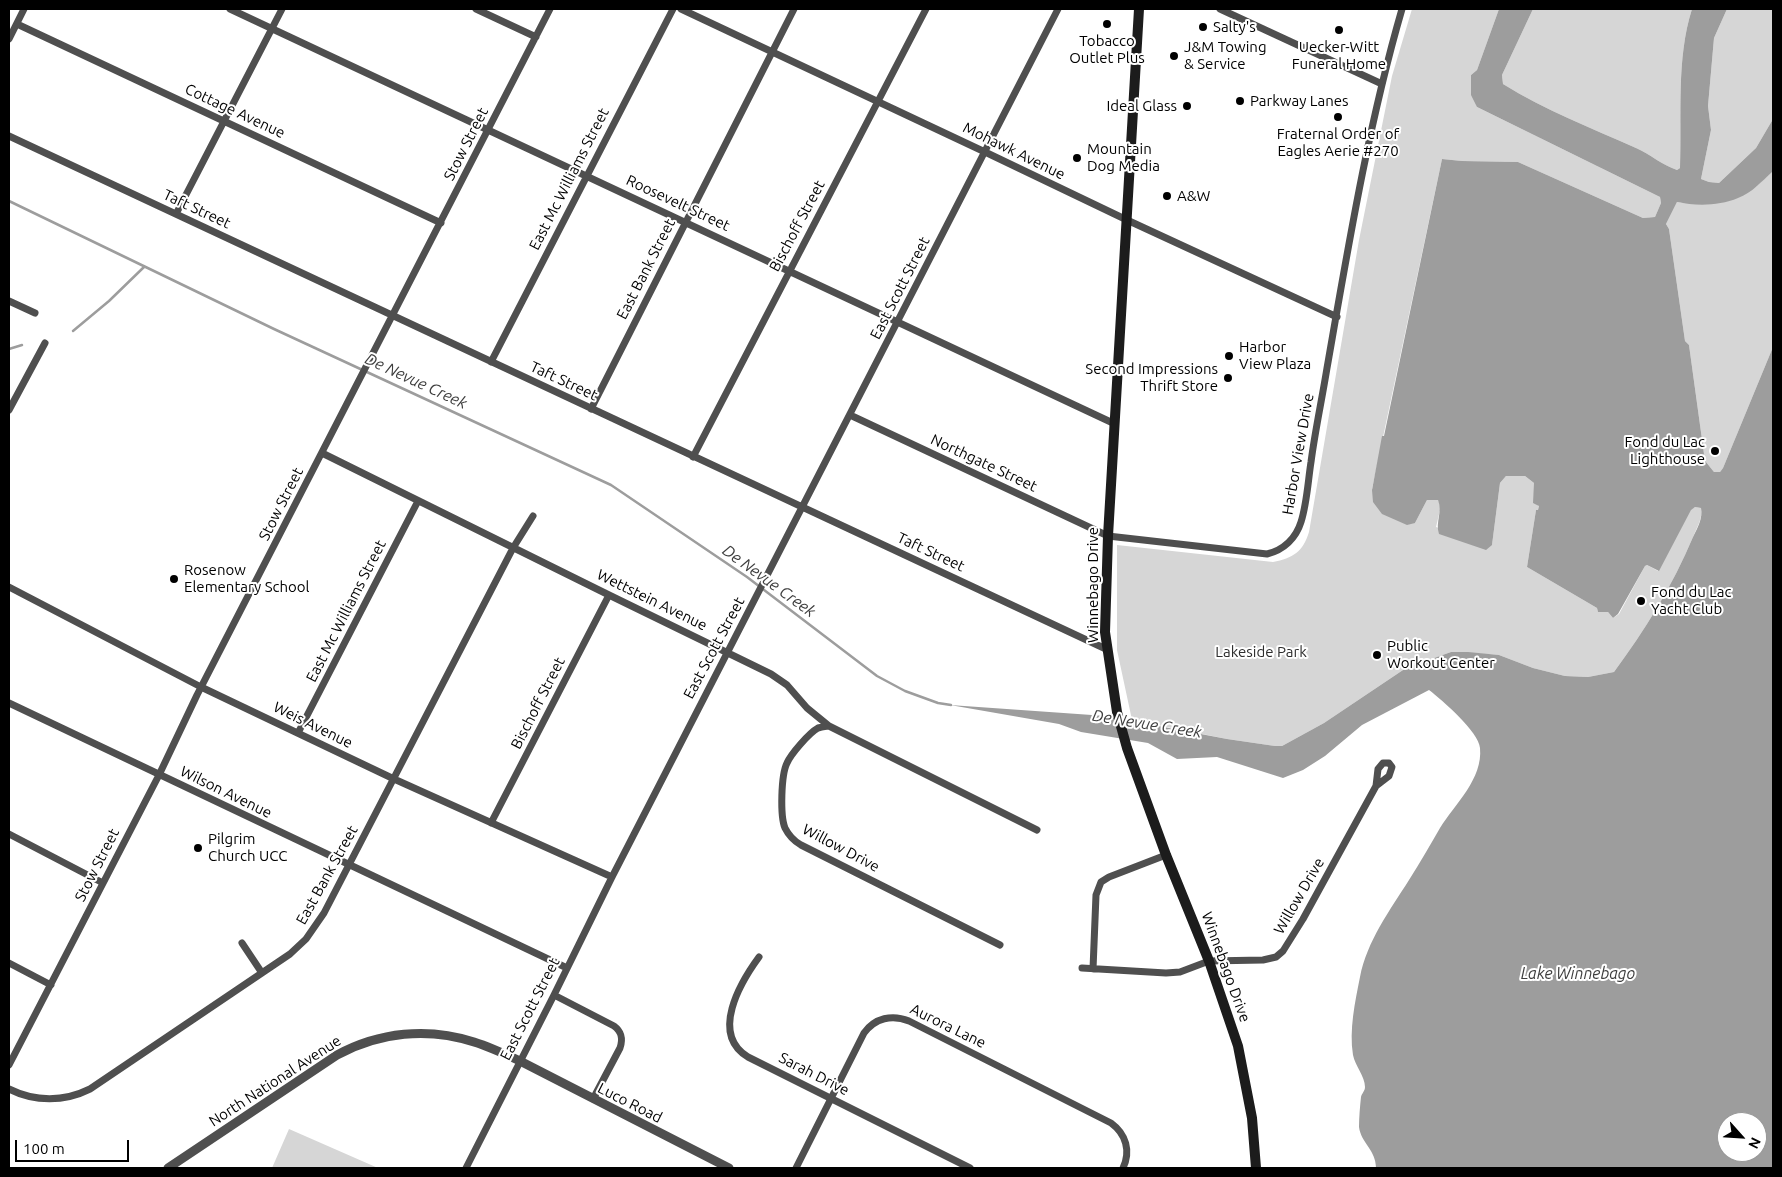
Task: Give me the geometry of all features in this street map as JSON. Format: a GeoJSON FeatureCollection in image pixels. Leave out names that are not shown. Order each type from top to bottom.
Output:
{"type":"FeatureCollection","features":[{"type":"Feature","properties":{"kind":"main road","name":"Winnebago Drive"},"geometry":{"type":"LineString","coordinates":[[1139,9],[1108,536],[1105,632],[1118,712],[1127,748],[1166,855],[1209,961],[1238,1046],[1252,1118],[1256,1168]]}},
{"type":"Feature","properties":{"kind":"street"},"geometry":{"type":"LineString","coordinates":[[9,39],[24,9]]}},
{"type":"Feature","properties":{"kind":"street","name":"Roosevelt Street"},"geometry":{"type":"LineString","coordinates":[[230,9],[686,221],[1115,424]]}},
{"type":"Feature","properties":{"kind":"street"},"geometry":{"type":"LineString","coordinates":[[176,214],[282,9]]}},
{"type":"Feature","properties":{"kind":"street"},"geometry":{"type":"LineString","coordinates":[[476,9],[536,37]]}},
{"type":"Feature","properties":{"kind":"street","name":"Stow Street"},"geometry":{"type":"LineString","coordinates":[[9,1065],[550,9]]}},
{"type":"Feature","properties":{"kind":"street","name":"East Mc Williams Street"},"geometry":{"type":"LineString","coordinates":[[491,362],[673,9]]}},
{"type":"Feature","properties":{"kind":"street","name":"Mohawk Avenue"},"geometry":{"type":"LineString","coordinates":[[680,9],[1127,220],[1336,316]]}},
{"type":"Feature","properties":{"kind":"street","name":"East Bank Street"},"geometry":{"type":"LineString","coordinates":[[591,408],[794,9]]}},
{"type":"Feature","properties":{"kind":"street","name":"Bischoff Street"},"geometry":{"type":"LineString","coordinates":[[693,457],[926,9]]}},
{"type":"Feature","properties":{"kind":"street","name":"East Scott Street"},"geometry":{"type":"LineString","coordinates":[[466,1168],[612,877],[1058,9]]}},
{"type":"Feature","properties":{"kind":"street"},"geometry":{"type":"LineString","coordinates":[[1220,9],[1382,84]]}},
{"type":"Feature","properties":{"kind":"street","name":"Harbor View Drive"},"geometry":{"type":"LineString","coordinates":[[1108,536],[1267,554],[1288,544],[1299,526],[1304,512],[1311,459],[1336,316],[1382,84],[1402,9]]}},
{"type":"Feature","properties":{"kind":"street","name":"Cottage Avenue"},"geometry":{"type":"LineString","coordinates":[[17,24],[441,223]]}},
{"type":"Feature","properties":{"kind":"street","name":"Taft Street"},"geometry":{"type":"LineString","coordinates":[[9,136],[1108,650]]}},
{"type":"Feature","properties":{"kind":"street"},"geometry":{"type":"LineString","coordinates":[[9,301],[35,313]]}},
{"type":"Feature","properties":{"kind":"street"},"geometry":{"type":"LineString","coordinates":[[9,410],[45,344]]}},
{"type":"Feature","properties":{"kind":"street","name":"Northgate Street"},"geometry":{"type":"LineString","coordinates":[[850,415],[1108,536]]}},
{"type":"Feature","properties":{"kind":"street","name":"Wettstein Avenue"},"geometry":{"type":"LineString","coordinates":[[322,453],[608,596],[728,652],[780,680],[807,708],[829,726],[1037,830]]}},
{"type":"Feature","properties":{"kind":"street","name":"East Mc Williams Street"},"geometry":{"type":"LineString","coordinates":[[298,733],[418,501]]}},
{"type":"Feature","properties":{"kind":"street","name":"East Bank Street"},"geometry":{"type":"LineString","coordinates":[[9,1089],[30,1097],[49,1099],[85,1092],[262,973],[296,949],[312,933],[349,866],[513,548],[532,516]]}},
{"type":"Feature","properties":{"kind":"street","name":"Weis Avenue"},"geometry":{"type":"LineString","coordinates":[[9,587],[201,687],[394,779],[612,877]]}},
{"type":"Feature","properties":{"kind":"street","name":"Bischoff Street"},"geometry":{"type":"LineString","coordinates":[[491,823],[608,596]]}},
{"type":"Feature","properties":{"kind":"street","name":"Wilson Avenue"},"geometry":{"type":"LineString","coordinates":[[9,703],[567,968]]}},
{"type":"Feature","properties":{"kind":"street","name":"Willow Drive"},"geometry":{"type":"LineString","coordinates":[[829,726],[819,728],[811,733],[791,755],[785,766],[782,816],[789,835],[801,845],[1000,945]]}},
{"type":"Feature","properties":{"kind":"street","name":"Willow Drive"},"geometry":{"type":"LineString","coordinates":[[1082,968],[1166,973],[1180,972],[1209,961],[1263,960],[1276,957],[1283,952],[1376,786]]}},
{"type":"Feature","properties":{"kind":"street"},"geometry":{"type":"LineString","coordinates":[[9,834],[103,883]]}},
{"type":"Feature","properties":{"kind":"street"},"geometry":{"type":"LineString","coordinates":[[1093,969],[1096,895],[1101,882],[1109,877],[1166,855]]}},
{"type":"Feature","properties":{"kind":"street"},"geometry":{"type":"LineString","coordinates":[[242,943],[262,973]]}},
{"type":"Feature","properties":{"kind":"street","name":"Sarah Drive"},"geometry":{"type":"LineString","coordinates":[[759,957],[746,977],[734,1003],[729,1024],[733,1041],[739,1050],[748,1057],[970,1168]]}},
{"type":"Feature","properties":{"kind":"street"},"geometry":{"type":"LineString","coordinates":[[9,963],[51,985]]}},
{"type":"Feature","properties":{"kind":"street"},"geometry":{"type":"LineString","coordinates":[[554,995],[614,1026],[620,1033],[621,1047],[593,1099]]}},
{"type":"Feature","properties":{"kind":"street","name":"Aurora Lane"},"geometry":{"type":"LineString","coordinates":[[796,1168],[866,1030],[884,1018],[902,1018],[1111,1123],[1119,1130],[1126,1143],[1126,1157],[1123,1168]]}},
{"type":"Feature","properties":{"kind":"street","name":"North National Avenue"},"geometry":{"type":"LineString","coordinates":[[168,1168],[326,1061],[370,1040],[406,1034],[442,1035],[475,1042],[520,1061]]}},
{"type":"Feature","properties":{"kind":"street","name":"Luco Road"},"geometry":{"type":"LineString","coordinates":[[520,1061],[729,1168]]}},
{"type":"Feature","properties":{"kind":"green space","name":"Lakeside Park"},"geometry":{"type":"Polygon","coordinates":[[[1412,9],[1499,9],[1477,70],[1471,75],[1477,107],[1660,197],[1661,203],[1655,217],[1643,218],[1518,162],[1442,159],[1372,489],[1415,523],[1427,500],[1438,500],[1441,506],[1436,527],[1492,545],[1500,483],[1506,476],[1525,476],[1534,483],[1537,504],[1539,506],[1538,510],[1536,510],[1527,567],[1597,608],[1598,612],[1608,612],[1613,618],[1619,614],[1645,566],[1647,565],[1658,571],[1691,509],[1695,507],[1701,508],[1699,522],[1667,590],[1637,640],[1614,672],[1588,677],[1565,676],[1533,668],[1499,655],[1451,652],[1406,668],[1324,723],[1282,746],[1227,739],[1132,720],[1117,650],[1117,545],[1273,562],[1292,556],[1304,545],[1307,539],[1359,240],[1392,76],[1412,9]]]}},
{"type":"Feature","properties":{"kind":"green space"},"geometry":{"type":"Polygon","coordinates":[[[1533,9],[1692,9],[1687,28],[1682,68],[1680,168],[1677,170],[1672,168],[1641,150],[1552,110],[1503,84],[1502,75],[1533,9]]]}},
{"type":"Feature","properties":{"kind":"green space"},"geometry":{"type":"Polygon","coordinates":[[[1727,9],[1773,9],[1773,119],[1756,148],[1719,183],[1701,179],[1711,130],[1708,106],[1714,38],[1727,9]]]}},
{"type":"Feature","properties":{"kind":"green space"},"geometry":{"type":"Polygon","coordinates":[[[1773,170],[1773,347],[1723,468],[1720,472],[1714,472],[1706,462],[1704,454],[1689,345],[1685,341],[1669,229],[1666,224],[1677,202],[1683,203],[1756,187],[1773,170]]]}},
{"type":"Feature","properties":{"kind":"green space"},"geometry":{"type":"Polygon","coordinates":[[[289,1129],[378,1168],[272,1168],[289,1129]]]}},
{"type":"Feature","properties":{"kind":"water","name":"Lake Winnebago"},"geometry":{"type":"Polygon","coordinates":[[[1499,9],[1533,9],[1502,75],[1503,84],[1552,110],[1636,148],[1677,170],[1680,168],[1682,68],[1687,28],[1692,9],[1727,9],[1714,38],[1708,106],[1711,130],[1701,179],[1719,183],[1756,148],[1773,119],[1772,172],[1748,193],[1731,201],[1708,204],[1677,202],[1666,224],[1669,229],[1685,341],[1689,345],[1704,454],[1706,462],[1714,472],[1720,472],[1723,468],[1773,347],[1773,1168],[1376,1168],[1374,1156],[1360,1133],[1361,1097],[1365,1087],[1354,1059],[1352,1045],[1353,1016],[1363,964],[1387,914],[1440,828],[1473,781],[1480,759],[1478,741],[1467,725],[1429,690],[1362,725],[1325,756],[1303,770],[1283,778],[1217,757],[1177,759],[1148,743],[1081,732],[1059,724],[950,705],[1106,716],[1227,739],[1282,746],[1324,723],[1406,668],[1451,652],[1499,655],[1533,668],[1565,676],[1588,677],[1614,672],[1637,640],[1677,572],[1700,522],[1701,508],[1695,507],[1691,510],[1659,571],[1647,565],[1645,566],[1618,614],[1613,618],[1608,612],[1598,612],[1597,608],[1527,567],[1536,510],[1538,510],[1539,506],[1533,503],[1534,483],[1525,476],[1506,476],[1500,483],[1492,545],[1486,550],[1439,534],[1440,509],[1438,500],[1427,500],[1415,523],[1407,525],[1382,514],[1373,502],[1372,490],[1382,436],[1384,436],[1442,159],[1518,162],[1643,218],[1655,217],[1661,203],[1660,197],[1477,107],[1471,95],[1471,75],[1477,70],[1499,9]]]}},
{"type":"Feature","properties":{"kind":"waterway","name":"De Nevue Creek"},"geometry":{"type":"LineString","coordinates":[[9,201],[274,329],[611,485],[747,577],[877,676],[905,691],[938,703],[951,705]]}},
{"type":"Feature","properties":{"kind":"waterway"},"geometry":{"type":"LineString","coordinates":[[73,331],[109,301],[144,267]]}},
{"type":"Feature","properties":{"kind":"waterway"},"geometry":{"type":"LineString","coordinates":[[9,349],[22,345]]}},
{"type":"Feature","properties":{"kind":"place","name":"Tobacco Outlet Plus"},"geometry":{"type":"Point","coordinates":[1107,24]}},
{"type":"Feature","properties":{"kind":"place","name":"Salty's"},"geometry":{"type":"Point","coordinates":[1203,27]}},
{"type":"Feature","properties":{"kind":"place","name":"Uecker-Witt Funeral Home"},"geometry":{"type":"Point","coordinates":[1339,30]}},
{"type":"Feature","properties":{"kind":"place","name":"J&M Towing & Service"},"geometry":{"type":"Point","coordinates":[1174,56]}},
{"type":"Feature","properties":{"kind":"place","name":"Parkway Lanes"},"geometry":{"type":"Point","coordinates":[1240,101]}},
{"type":"Feature","properties":{"kind":"place","name":"Ideal Glass"},"geometry":{"type":"Point","coordinates":[1187,106]}},
{"type":"Feature","properties":{"kind":"place","name":"Fraternal Order of Eagles Aerie #270"},"geometry":{"type":"Point","coordinates":[1338,117]}},
{"type":"Feature","properties":{"kind":"place","name":"Mountain Dog Media"},"geometry":{"type":"Point","coordinates":[1077,158]}},
{"type":"Feature","properties":{"kind":"place","name":"A&W"},"geometry":{"type":"Point","coordinates":[1167,196]}},
{"type":"Feature","properties":{"kind":"place","name":"Harbor View Plaza"},"geometry":{"type":"Point","coordinates":[1229,356]}},
{"type":"Feature","properties":{"kind":"place","name":"Second Impressions Thrift Store"},"geometry":{"type":"Point","coordinates":[1228,378]}},
{"type":"Feature","properties":{"kind":"place","name":"Fond du Lac Lighthouse"},"geometry":{"type":"Point","coordinates":[1715,451]}},
{"type":"Feature","properties":{"kind":"place","name":"Rosenow Elementary School"},"geometry":{"type":"Point","coordinates":[174,579]}},
{"type":"Feature","properties":{"kind":"place","name":"Fond du Lac Yacht Club"},"geometry":{"type":"Point","coordinates":[1641,601]}},
{"type":"Feature","properties":{"kind":"place","name":"Public Workout Center"},"geometry":{"type":"Point","coordinates":[1377,655]}},
{"type":"Feature","properties":{"kind":"place","name":"Pilgrim Church UCC"},"geometry":{"type":"Point","coordinates":[198,848]}}]}
